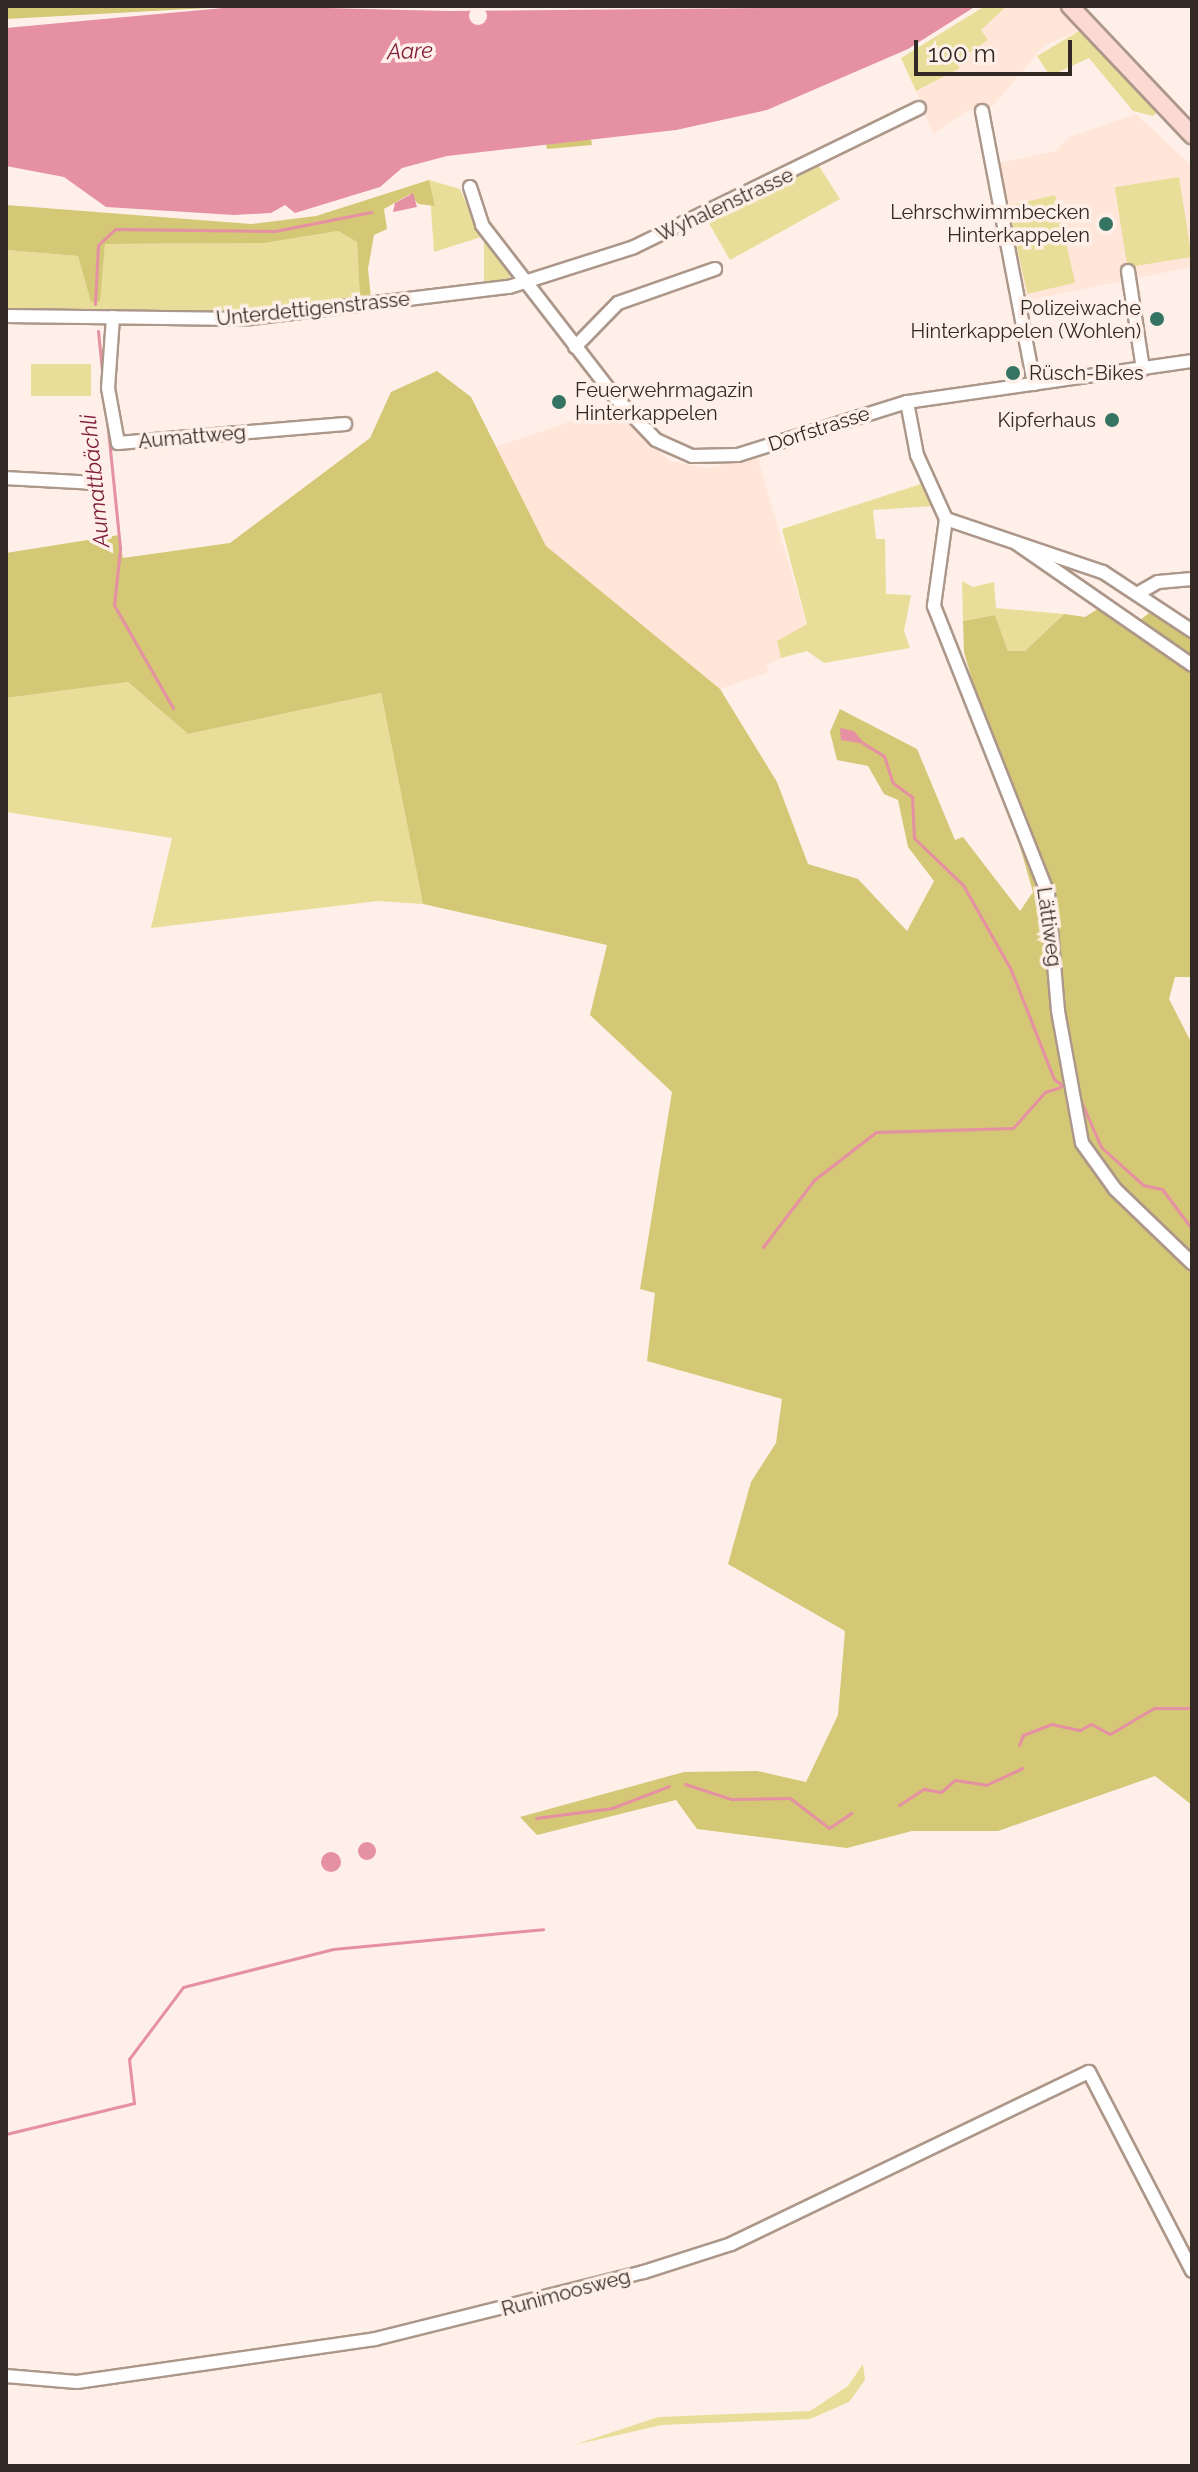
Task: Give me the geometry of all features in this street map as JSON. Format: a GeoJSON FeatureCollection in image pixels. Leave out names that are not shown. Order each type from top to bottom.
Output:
{"type":"FeatureCollection","features":[{"type":"Feature","properties":{"kind":"main road"},"geometry":{"type":"LineString","coordinates":[[1070,6],[1192,135]]}},
{"type":"Feature","properties":{"kind":"street","name":"Wyhalenstrasse"},"geometry":{"type":"LineString","coordinates":[[523,280],[634,247],[919,108]]}},
{"type":"Feature","properties":{"kind":"street"},"geometry":{"type":"LineString","coordinates":[[982,111],[1034,384]]}},
{"type":"Feature","properties":{"kind":"street","name":"Dorfstrasse"},"geometry":{"type":"LineString","coordinates":[[470,187],[482,225],[575,347],[645,431],[692,456],[738,455],[907,402],[1192,361]]}},
{"type":"Feature","properties":{"kind":"street"},"geometry":{"type":"LineString","coordinates":[[575,347],[618,303],[715,269]]}},
{"type":"Feature","properties":{"kind":"street"},"geometry":{"type":"LineString","coordinates":[[1128,271],[1143,369]]}},
{"type":"Feature","properties":{"kind":"street","name":"Unterdettigenstrasse"},"geometry":{"type":"LineString","coordinates":[[6,316],[265,317],[523,280]]}},
{"type":"Feature","properties":{"kind":"street","name":"Aumattweg"},"geometry":{"type":"LineString","coordinates":[[113,317],[108,388],[117,442],[345,424]]}},
{"type":"Feature","properties":{"kind":"street"},"geometry":{"type":"LineString","coordinates":[[907,402],[917,455],[946,519],[1070,558],[1137,594],[1192,631]]}},
{"type":"Feature","properties":{"kind":"street"},"geometry":{"type":"LineString","coordinates":[[6,478],[95,483]]}},
{"type":"Feature","properties":{"kind":"street","name":"Lättiweg"},"geometry":{"type":"LineString","coordinates":[[946,519],[934,606],[1048,894],[1070,1086],[1082,1143],[1101,1173],[1192,1263]]}},
{"type":"Feature","properties":{"kind":"street"},"geometry":{"type":"LineString","coordinates":[[1016,543],[1192,665]]}},
{"type":"Feature","properties":{"kind":"street"},"geometry":{"type":"LineString","coordinates":[[1137,594],[1158,582],[1192,579]]}},
{"type":"Feature","properties":{"kind":"street","name":"Runimoosweg"},"geometry":{"type":"LineString","coordinates":[[6,2376],[77,2382],[375,2339],[644,2272],[742,2239],[1089,2072],[1192,2271]]}},
{"type":"Feature","properties":{"kind":"shaded area"},"geometry":{"type":"Polygon","coordinates":[[[6,6],[245,6],[6,19],[6,6]]]}},
{"type":"Feature","properties":{"kind":"shaded area"},"geometry":{"type":"Polygon","coordinates":[[[985,6],[1007,6],[981,30],[988,40],[956,62],[960,68],[916,91],[901,58],[985,6]]]}},
{"type":"Feature","properties":{"kind":"shaded area"},"geometry":{"type":"Polygon","coordinates":[[[1007,6],[1057,6],[1079,31],[1045,45],[993,106],[968,111],[933,134],[916,91],[960,68],[956,62],[987,41],[981,30],[1007,6]]]}},
{"type":"Feature","properties":{"kind":"shaded area"},"geometry":{"type":"Polygon","coordinates":[[[1079,31],[1158,111],[1153,116],[1133,111],[1089,58],[1050,76],[1037,56],[1079,31]]]}},
{"type":"Feature","properties":{"kind":"shaded area"},"geometry":{"type":"Polygon","coordinates":[[[1136,114],[1192,166],[1192,267],[1019,302],[993,164],[1055,151],[1069,137],[1136,114]]]}},
{"type":"Feature","properties":{"kind":"shaded area"},"geometry":{"type":"Polygon","coordinates":[[[591,139],[592,145],[547,149],[546,144],[591,139]]]}},
{"type":"Feature","properties":{"kind":"shaded area"},"geometry":{"type":"Polygon","coordinates":[[[817,163],[840,199],[730,260],[706,218],[817,163]]]}},
{"type":"Feature","properties":{"kind":"shaded area"},"geometry":{"type":"Polygon","coordinates":[[[1179,177],[1192,257],[1127,267],[1115,187],[1179,177]]]}},
{"type":"Feature","properties":{"kind":"shaded area"},"geometry":{"type":"Polygon","coordinates":[[[429,180],[460,189],[481,237],[434,252],[429,180]]]}},
{"type":"Feature","properties":{"kind":"shaded area"},"geometry":{"type":"Polygon","coordinates":[[[429,180],[435,206],[418,204],[410,194],[384,209],[387,229],[374,235],[368,269],[371,299],[360,300],[357,242],[338,231],[265,243],[105,244],[100,301],[91,302],[78,256],[6,250],[6,205],[251,224],[316,216],[429,180]]]}},
{"type":"Feature","properties":{"kind":"shaded area"},"geometry":{"type":"Polygon","coordinates":[[[1055,195],[1075,283],[1028,294],[1007,206],[1055,195]]]}},
{"type":"Feature","properties":{"kind":"shaded area"},"geometry":{"type":"Polygon","coordinates":[[[338,231],[357,242],[360,300],[245,313],[6,311],[6,250],[78,256],[91,301],[99,301],[105,244],[265,243],[338,231]]]}},
{"type":"Feature","properties":{"kind":"shaded area"},"geometry":{"type":"Polygon","coordinates":[[[484,237],[512,273],[507,281],[484,284],[484,237]]]}},
{"type":"Feature","properties":{"kind":"shaded area"},"geometry":{"type":"Polygon","coordinates":[[[31,364],[91,364],[91,396],[31,396],[31,364]]]}},
{"type":"Feature","properties":{"kind":"shaded area"},"geometry":{"type":"Polygon","coordinates":[[[437,371],[471,397],[546,546],[720,689],[777,782],[808,864],[858,879],[907,931],[934,881],[908,847],[898,800],[884,794],[868,766],[837,760],[830,732],[840,709],[917,749],[955,840],[963,837],[1020,911],[1033,892],[964,652],[963,621],[995,615],[1008,651],[1025,651],[1064,614],[1085,617],[1112,600],[1140,620],[1149,613],[1192,634],[1192,977],[1175,977],[1169,999],[1192,1044],[1192,1805],[1155,1776],[998,1831],[912,1831],[847,1848],[697,1829],[676,1800],[537,1835],[520,1817],[684,1772],[757,1771],[806,1782],[838,1715],[845,1631],[728,1564],[751,1482],[776,1443],[782,1399],[647,1361],[655,1293],[640,1289],[672,1092],[590,1015],[607,945],[423,904],[381,693],[188,734],[128,682],[6,698],[6,553],[119,535],[123,558],[230,543],[370,438],[391,392],[437,371]]]}},
{"type":"Feature","properties":{"kind":"shaded area"},"geometry":{"type":"Polygon","coordinates":[[[609,408],[671,461],[708,468],[757,456],[807,624],[778,641],[781,658],[766,665],[769,672],[720,689],[546,546],[496,447],[609,408]]]}},
{"type":"Feature","properties":{"kind":"shaded area"},"geometry":{"type":"Polygon","coordinates":[[[924,483],[934,506],[873,510],[876,539],[885,539],[886,594],[911,595],[904,631],[910,648],[824,663],[807,651],[781,658],[777,641],[807,624],[782,529],[924,483]]]}},
{"type":"Feature","properties":{"kind":"shaded area"},"geometry":{"type":"Polygon","coordinates":[[[962,581],[973,587],[994,582],[996,608],[1064,614],[1025,651],[1008,651],[995,615],[963,621],[962,581]]]}},
{"type":"Feature","properties":{"kind":"shaded area"},"geometry":{"type":"Polygon","coordinates":[[[128,682],[188,734],[381,693],[423,904],[378,901],[151,928],[172,838],[6,812],[6,698],[128,682]]]}},
{"type":"Feature","properties":{"kind":"shaded area"},"geometry":{"type":"Polygon","coordinates":[[[863,2364],[865,2380],[849,2402],[810,2419],[662,2425],[574,2445],[658,2417],[810,2411],[848,2386],[863,2364]]]}},
{"type":"Feature","properties":{"kind":"water","name":"Aare"},"geometry":{"type":"Polygon","coordinates":[[[245,6],[448,11],[976,6],[908,49],[767,110],[676,130],[447,156],[402,168],[380,187],[295,213],[285,205],[271,213],[234,215],[106,207],[64,177],[6,166],[6,28],[245,6]]]}},
{"type":"Feature","properties":{"kind":"water"},"geometry":{"type":"Polygon","coordinates":[[[413,193],[417,207],[393,212],[395,203],[413,193]]]}},
{"type":"Feature","properties":{"kind":"water"},"geometry":{"type":"Polygon","coordinates":[[[840,728],[854,731],[865,744],[841,740],[840,728]]]}},
{"type":"Feature","properties":{"kind":"water"},"geometry":{"type":"Polygon","coordinates":[[[363,1842],[371,1842],[376,1851],[374,1858],[363,1860],[358,1855],[358,1847],[363,1842]]]}},
{"type":"Feature","properties":{"kind":"water"},"geometry":{"type":"Polygon","coordinates":[[[331,1852],[338,1855],[341,1862],[338,1869],[331,1872],[324,1869],[321,1862],[324,1855],[331,1852]]]}},
{"type":"Feature","properties":{"kind":"pier"},"geometry":{"type":"Polygon","coordinates":[[[474,7],[482,7],[487,16],[485,23],[474,25],[469,20],[469,12],[474,7]]]}},
{"type":"Feature","properties":{"kind":"waterway","name":"Aumattbächli"},"geometry":{"type":"LineString","coordinates":[[95,304],[98,245],[115,229],[275,231],[371,212]]}},
{"type":"Feature","properties":{"kind":"waterway","name":"Aumattbächli"},"geometry":{"type":"LineString","coordinates":[[98,331],[120,549],[114,605],[173,708]]}},
{"type":"Feature","properties":{"kind":"waterway"},"geometry":{"type":"LineString","coordinates":[[863,743],[884,756],[893,783],[912,797],[914,838],[963,885],[1011,970],[1054,1079],[1070,1091]]}},
{"type":"Feature","properties":{"kind":"waterway"},"geometry":{"type":"LineString","coordinates":[[763,1247],[814,1180],[876,1132],[1013,1128],[1045,1092],[1060,1087]]}},
{"type":"Feature","properties":{"kind":"waterway"},"geometry":{"type":"LineString","coordinates":[[1077,1092],[1101,1147],[1143,1185],[1162,1189],[1192,1229]]}},
{"type":"Feature","properties":{"kind":"waterway"},"geometry":{"type":"LineString","coordinates":[[1019,1745],[1023,1735],[1051,1724],[1080,1730],[1091,1724],[1110,1734],[1154,1708],[1192,1708]]}},
{"type":"Feature","properties":{"kind":"waterway"},"geometry":{"type":"LineString","coordinates":[[899,1805],[924,1789],[941,1792],[955,1780],[986,1785],[1022,1768]]}},
{"type":"Feature","properties":{"kind":"waterway"},"geometry":{"type":"LineString","coordinates":[[685,1784],[731,1799],[790,1798],[829,1828],[851,1813]]}},
{"type":"Feature","properties":{"kind":"waterway"},"geometry":{"type":"LineString","coordinates":[[536,1818],[612,1808],[669,1786]]}},
{"type":"Feature","properties":{"kind":"waterway"},"geometry":{"type":"LineString","coordinates":[[6,2134],[134,2103],[129,2059],[183,1987],[333,1949],[543,1929]]}},
{"type":"Feature","properties":{"kind":"place","name":"Lehrschwimmbecken Hinterkappelen"},"geometry":{"type":"Point","coordinates":[1106,224]}},
{"type":"Feature","properties":{"kind":"place","name":"Polizeiwache Hinterkappelen (Wohlen)"},"geometry":{"type":"Point","coordinates":[1157,319]}},
{"type":"Feature","properties":{"kind":"place","name":"Rüsch-Bikes"},"geometry":{"type":"Point","coordinates":[1013,373]}},
{"type":"Feature","properties":{"kind":"place","name":"Feuerwehrmagazin Hinterkappelen"},"geometry":{"type":"Point","coordinates":[559,402]}},
{"type":"Feature","properties":{"kind":"place","name":"Kipferhaus"},"geometry":{"type":"Point","coordinates":[1112,420]}}]}
